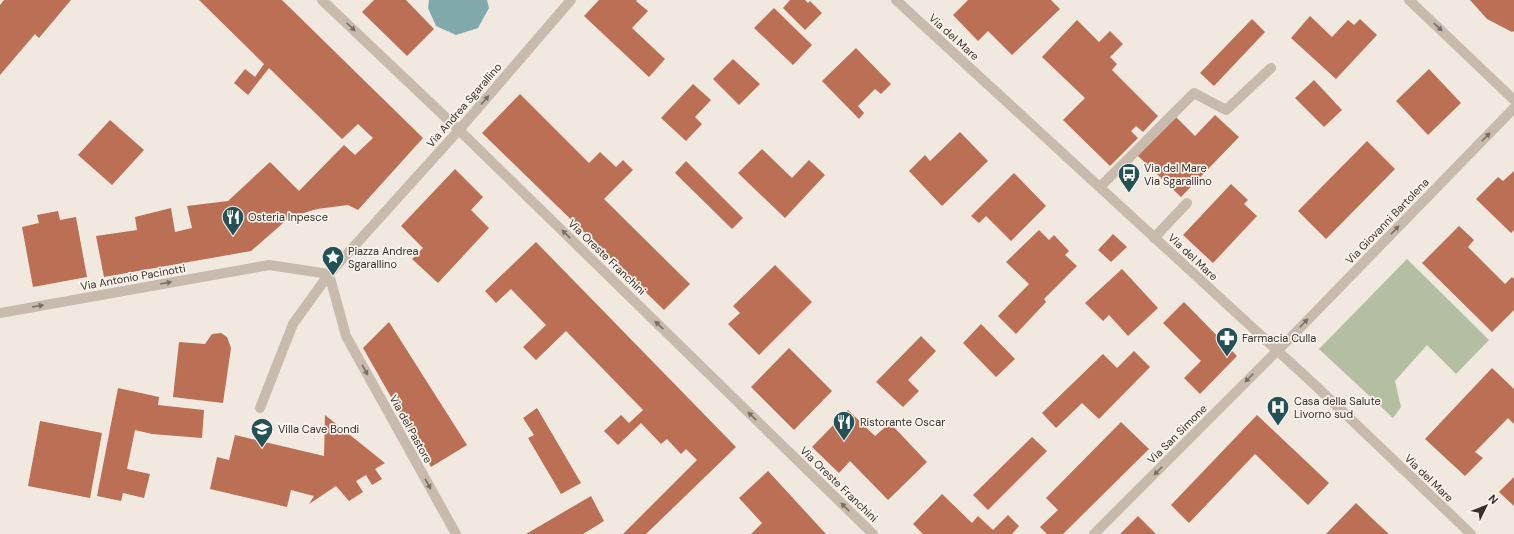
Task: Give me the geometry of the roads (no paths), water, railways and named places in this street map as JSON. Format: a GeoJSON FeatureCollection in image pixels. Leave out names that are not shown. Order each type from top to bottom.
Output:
{"type":"FeatureCollection","features":[{"type":"Feature","properties":{"kind":"street","name":"Via Oreste Franchini"},"geometry":{"type":"LineString","coordinates":[[322,0],[459,130],[873,534]]}},
{"type":"Feature","properties":{"kind":"street","name":"Via Andrea Sgarallino"},"geometry":{"type":"LineString","coordinates":[[329,274],[459,130],[571,0]]}},
{"type":"Feature","properties":{"kind":"street","name":"Via del Mare"},"geometry":{"type":"LineString","coordinates":[[896,0],[1277,351],[1471,534]]}},
{"type":"Feature","properties":{"kind":"street"},"geometry":{"type":"LineString","coordinates":[[1409,0],[1514,100]]}},
{"type":"Feature","properties":{"kind":"street"},"geometry":{"type":"LineString","coordinates":[[1100,187],[1194,93],[1226,110],[1271,68]]}},
{"type":"Feature","properties":{"kind":"street","name":"Via Giovanni Bartolena"},"geometry":{"type":"LineString","coordinates":[[1277,351],[1514,108]]}},
{"type":"Feature","properties":{"kind":"street"},"geometry":{"type":"LineString","coordinates":[[1154,238],[1186,203]]}},
{"type":"Feature","properties":{"kind":"street","name":"Via Antonio Pacinotti"},"geometry":{"type":"LineString","coordinates":[[0,313],[269,265],[329,274]]}},
{"type":"Feature","properties":{"kind":"street"},"geometry":{"type":"LineString","coordinates":[[260,408],[293,324],[329,274]]}},
{"type":"Feature","properties":{"kind":"street","name":"Via del Pastore"},"geometry":{"type":"LineString","coordinates":[[329,274],[346,336],[456,534]]}},
{"type":"Feature","properties":{"kind":"street","name":"Via San Simone"},"geometry":{"type":"LineString","coordinates":[[1094,534],[1277,351]]}},
{"type":"Feature","properties":{"kind":"water"},"geometry":{"type":"Polygon","coordinates":[[[429,0],[487,0],[489,8],[478,28],[456,35],[436,26],[428,8],[429,0]]]}},
{"type":"Feature","properties":{"kind":"place","name":"Via del Mare Via Sgarallino"},"geometry":{"type":"Point","coordinates":[1129,194]}},
{"type":"Feature","properties":{"kind":"place","name":"Osteria Inpesce"},"geometry":{"type":"Point","coordinates":[233,236]}},
{"type":"Feature","properties":{"kind":"place","name":"Piazza Andrea Sgarallino"},"geometry":{"type":"Point","coordinates":[333,276]}},
{"type":"Feature","properties":{"kind":"place","name":"Farmacia Culla"},"geometry":{"type":"Point","coordinates":[1227,358]}},
{"type":"Feature","properties":{"kind":"place","name":"Casa della Salute Livorno sud"},"geometry":{"type":"Point","coordinates":[1278,426]}},
{"type":"Feature","properties":{"kind":"place","name":"Ristorante Oscar"},"geometry":{"type":"Point","coordinates":[844,442]}},
{"type":"Feature","properties":{"kind":"place","name":"Villa Cave Bondi"},"geometry":{"type":"Point","coordinates":[262,448]}}]}
